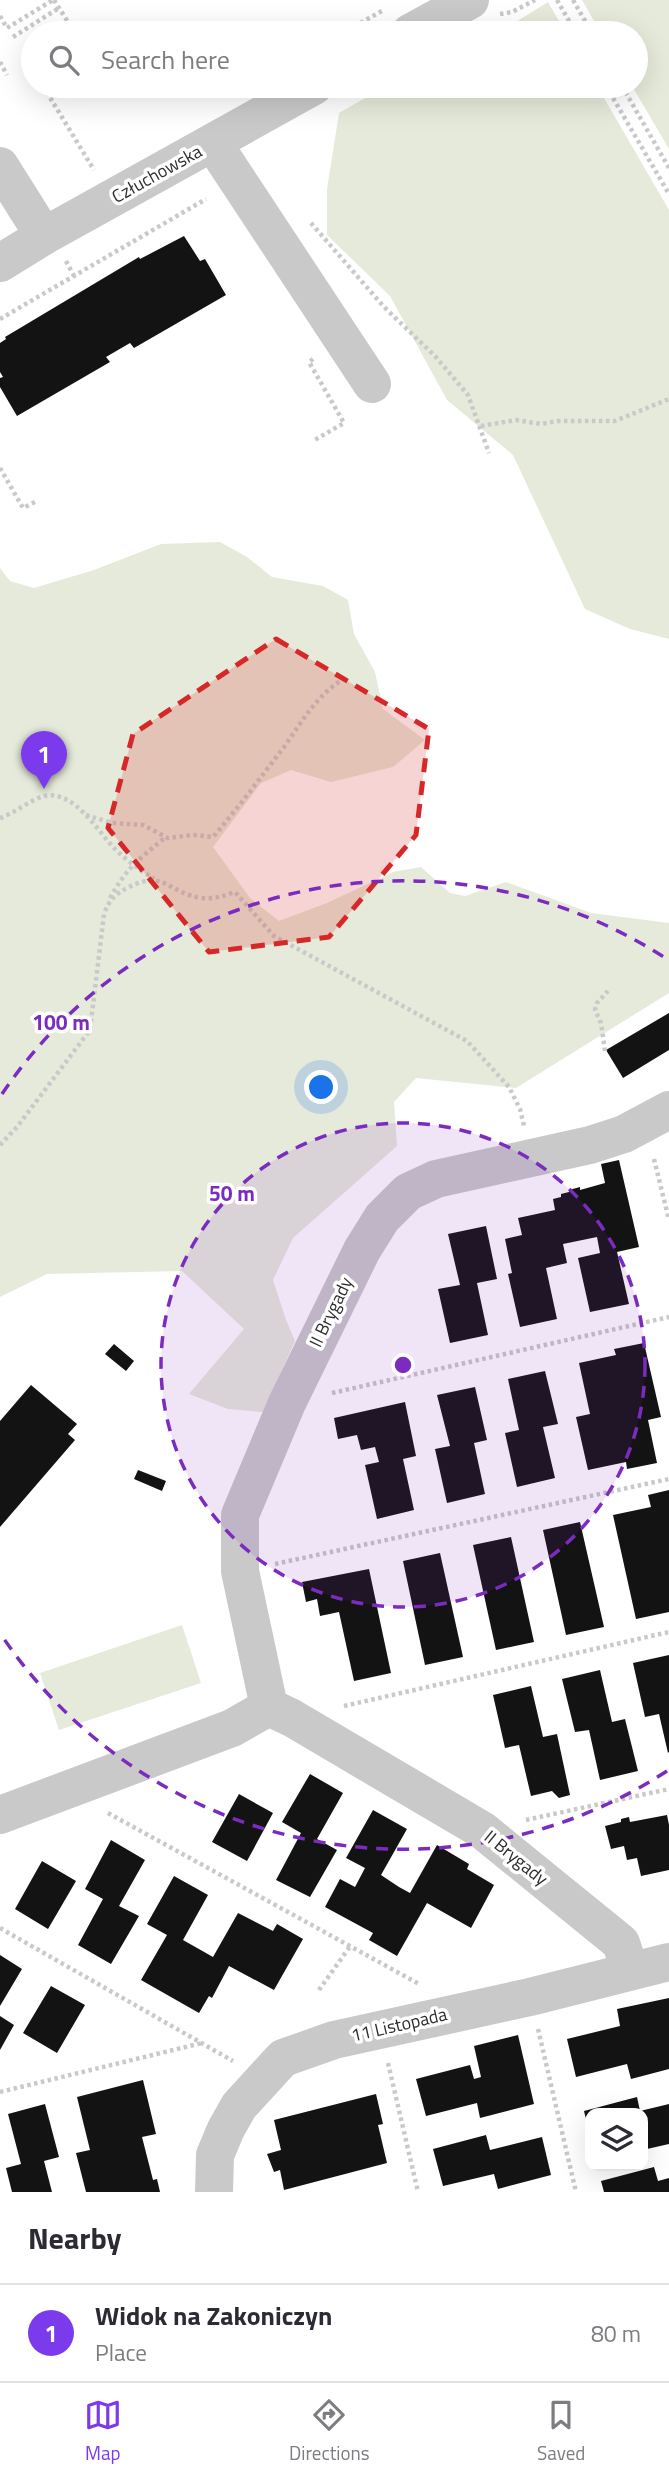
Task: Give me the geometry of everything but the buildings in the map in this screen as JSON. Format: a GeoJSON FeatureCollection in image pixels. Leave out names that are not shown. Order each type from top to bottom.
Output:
{"type":"FeatureCollection","features":[{"type":"Feature","properties":{"kind":"street"},"geometry":{"type":"LineString","coordinates":[[400,20],[470,0]]}},
{"type":"Feature","properties":{"kind":"street","name":"Człuchowska"},"geometry":{"type":"LineString","coordinates":[[0,263],[293,98]]}},
{"type":"Feature","properties":{"kind":"street"},"geometry":{"type":"LineString","coordinates":[[213,143],[372,384]]}},
{"type":"Feature","properties":{"kind":"street"},"geometry":{"type":"LineString","coordinates":[[0,166],[44,236]]}},
{"type":"Feature","properties":{"kind":"street","name":"II Brygady"},"geometry":{"type":"LineString","coordinates":[[630,1971],[621,1943],[482,1830],[281,1713],[240,1572],[240,1515],[287,1403],[362,1250],[382,1218],[408,1192],[436,1179],[590,1145],[624,1134],[669,1110]]}},
{"type":"Feature","properties":{"kind":"street"},"geometry":{"type":"LineString","coordinates":[[0,1815],[232,1728],[281,1713]]}},
{"type":"Feature","properties":{"kind":"street","name":"11 Listopada"},"geometry":{"type":"LineString","coordinates":[[214,2192],[215,2155],[226,2129],[239,2106],[283,2058],[334,2039],[530,1997],[669,1962]]}},
{"type":"Feature","properties":{"kind":"path"},"geometry":{"type":"LineString","coordinates":[[0,16],[7,28],[53,0],[67,21]]}},
{"type":"Feature","properties":{"kind":"path"},"geometry":{"type":"LineString","coordinates":[[509,6],[512,12],[534,0]]}},
{"type":"Feature","properties":{"kind":"path"},"geometry":{"type":"LineString","coordinates":[[557,0],[569,21]]}},
{"type":"Feature","properties":{"kind":"path"},"geometry":{"type":"LineString","coordinates":[[573,0],[585,21]]}},
{"type":"Feature","properties":{"kind":"path"},"geometry":{"type":"LineString","coordinates":[[39,21],[59,9]]}},
{"type":"Feature","properties":{"kind":"path"},"geometry":{"type":"LineString","coordinates":[[13,37],[21,32]]}},
{"type":"Feature","properties":{"kind":"path"},"geometry":{"type":"LineString","coordinates":[[0,62],[8,75]]}},
{"type":"Feature","properties":{"kind":"path"},"geometry":{"type":"LineString","coordinates":[[50,98],[96,174]]}},
{"type":"Feature","properties":{"kind":"path"},"geometry":{"type":"LineString","coordinates":[[613,98],[669,194]]}},
{"type":"Feature","properties":{"kind":"path"},"geometry":{"type":"LineString","coordinates":[[629,98],[669,167]]}},
{"type":"Feature","properties":{"kind":"path"},"geometry":{"type":"LineString","coordinates":[[0,319],[206,199]]}},
{"type":"Feature","properties":{"kind":"path"},"geometry":{"type":"LineString","coordinates":[[304,214],[384,307],[435,356],[468,395],[489,453]]}},
{"type":"Feature","properties":{"kind":"path"},"geometry":{"type":"LineString","coordinates":[[313,441],[344,423],[309,362],[317,357]]}},
{"type":"Feature","properties":{"kind":"path"},"geometry":{"type":"LineString","coordinates":[[481,426],[516,420],[541,424],[558,421],[615,421],[669,399]]}},
{"type":"Feature","properties":{"kind":"path"},"geometry":{"type":"LineString","coordinates":[[0,468],[23,508],[35,502]]}},
{"type":"Feature","properties":{"kind":"path"},"geometry":{"type":"LineString","coordinates":[[0,1145],[17,1127],[90,1030],[104,914],[122,876],[132,864],[168,838],[193,835],[213,837],[310,709],[326,691],[340,681]]}},
{"type":"Feature","properties":{"kind":"path"},"geometry":{"type":"LineString","coordinates":[[0,818],[46,796],[61,798],[79,808],[113,847],[154,880],[202,898],[215,898],[235,892],[274,936],[467,1041],[509,1087],[515,1098],[520,1109],[529,1158]]}},
{"type":"Feature","properties":{"kind":"path"},"geometry":{"type":"LineString","coordinates":[[86,815],[112,823],[143,825],[168,838]]}},
{"type":"Feature","properties":{"kind":"path"},"geometry":{"type":"LineString","coordinates":[[110,899],[144,880],[154,880]]}},
{"type":"Feature","properties":{"kind":"path"},"geometry":{"type":"LineString","coordinates":[[605,1051],[601,1023],[595,1010],[608,990]]}},
{"type":"Feature","properties":{"kind":"path"},"geometry":{"type":"LineString","coordinates":[[652,1152],[669,1220]]}},
{"type":"Feature","properties":{"kind":"path"},"geometry":{"type":"LineString","coordinates":[[287,1403],[669,1317]]}},
{"type":"Feature","properties":{"kind":"path"},"geometry":{"type":"LineString","coordinates":[[240,1572],[669,1479]]}},
{"type":"Feature","properties":{"kind":"path"},"geometry":{"type":"LineString","coordinates":[[281,1713],[669,1632]]}},
{"type":"Feature","properties":{"kind":"path"},"geometry":{"type":"LineString","coordinates":[[482,1830],[669,1789]]}},
{"type":"Feature","properties":{"kind":"path"},"geometry":{"type":"LineString","coordinates":[[67,1790],[429,1990],[436,2017]]}},
{"type":"Feature","properties":{"kind":"path"},"geometry":{"type":"LineString","coordinates":[[0,1928],[263,2078]]}},
{"type":"Feature","properties":{"kind":"path"},"geometry":{"type":"LineString","coordinates":[[319,1990],[351,1945]]}},
{"type":"Feature","properties":{"kind":"path"},"geometry":{"type":"LineString","coordinates":[[530,1997],[576,2192]]}},
{"type":"Feature","properties":{"kind":"path"},"geometry":{"type":"LineString","coordinates":[[380,2029],[418,2192]]}},
{"type":"Feature","properties":{"kind":"path"},"geometry":{"type":"LineString","coordinates":[[0,2092],[202,2043]]}},
{"type":"Feature","properties":{"kind":"highlighted area"},"geometry":{"type":"Polygon","coordinates":[[[276,639],[429,729],[416,835],[329,937],[209,952],[108,828],[133,734],[276,639]]]}},
{"type":"Feature","properties":{"kind":"green space"},"geometry":{"type":"Polygon","coordinates":[[[582,0],[669,0],[669,149],[639,98],[648,98],[648,21],[594,21],[582,0]]]}},
{"type":"Feature","properties":{"kind":"green space"},"geometry":{"type":"Polygon","coordinates":[[[548,2],[559,21],[517,21],[548,2]]]}},
{"type":"Feature","properties":{"kind":"green space"},"geometry":{"type":"Polygon","coordinates":[[[365,98],[604,98],[669,210],[669,639],[630,629],[585,609],[513,455],[447,400],[390,296],[327,235],[327,189],[339,113],[365,98]]]}},
{"type":"Feature","properties":{"kind":"green space"},"geometry":{"type":"Polygon","coordinates":[[[220,542],[247,557],[272,577],[323,586],[348,600],[354,634],[375,672],[383,709],[425,740],[393,767],[331,782],[291,770],[261,783],[213,847],[250,898],[279,921],[327,903],[393,872],[421,867],[450,893],[465,896],[506,882],[591,913],[669,923],[669,993],[516,1088],[416,1078],[394,1102],[397,1146],[293,1238],[273,1280],[295,1341],[263,1412],[228,1409],[189,1394],[244,1329],[182,1271],[47,1274],[0,1297],[0,568],[10,581],[34,588],[94,570],[161,544],[220,542]]]}},
{"type":"Feature","properties":{"kind":"green space"},"geometry":{"type":"Polygon","coordinates":[[[182,1625],[201,1683],[59,1730],[40,1673],[182,1625]]]}},
{"type":"Feature","properties":{"kind":"place","name":"Widok na Zakoniczyn"},"geometry":{"type":"Point","coordinates":[44,789]}}]}
